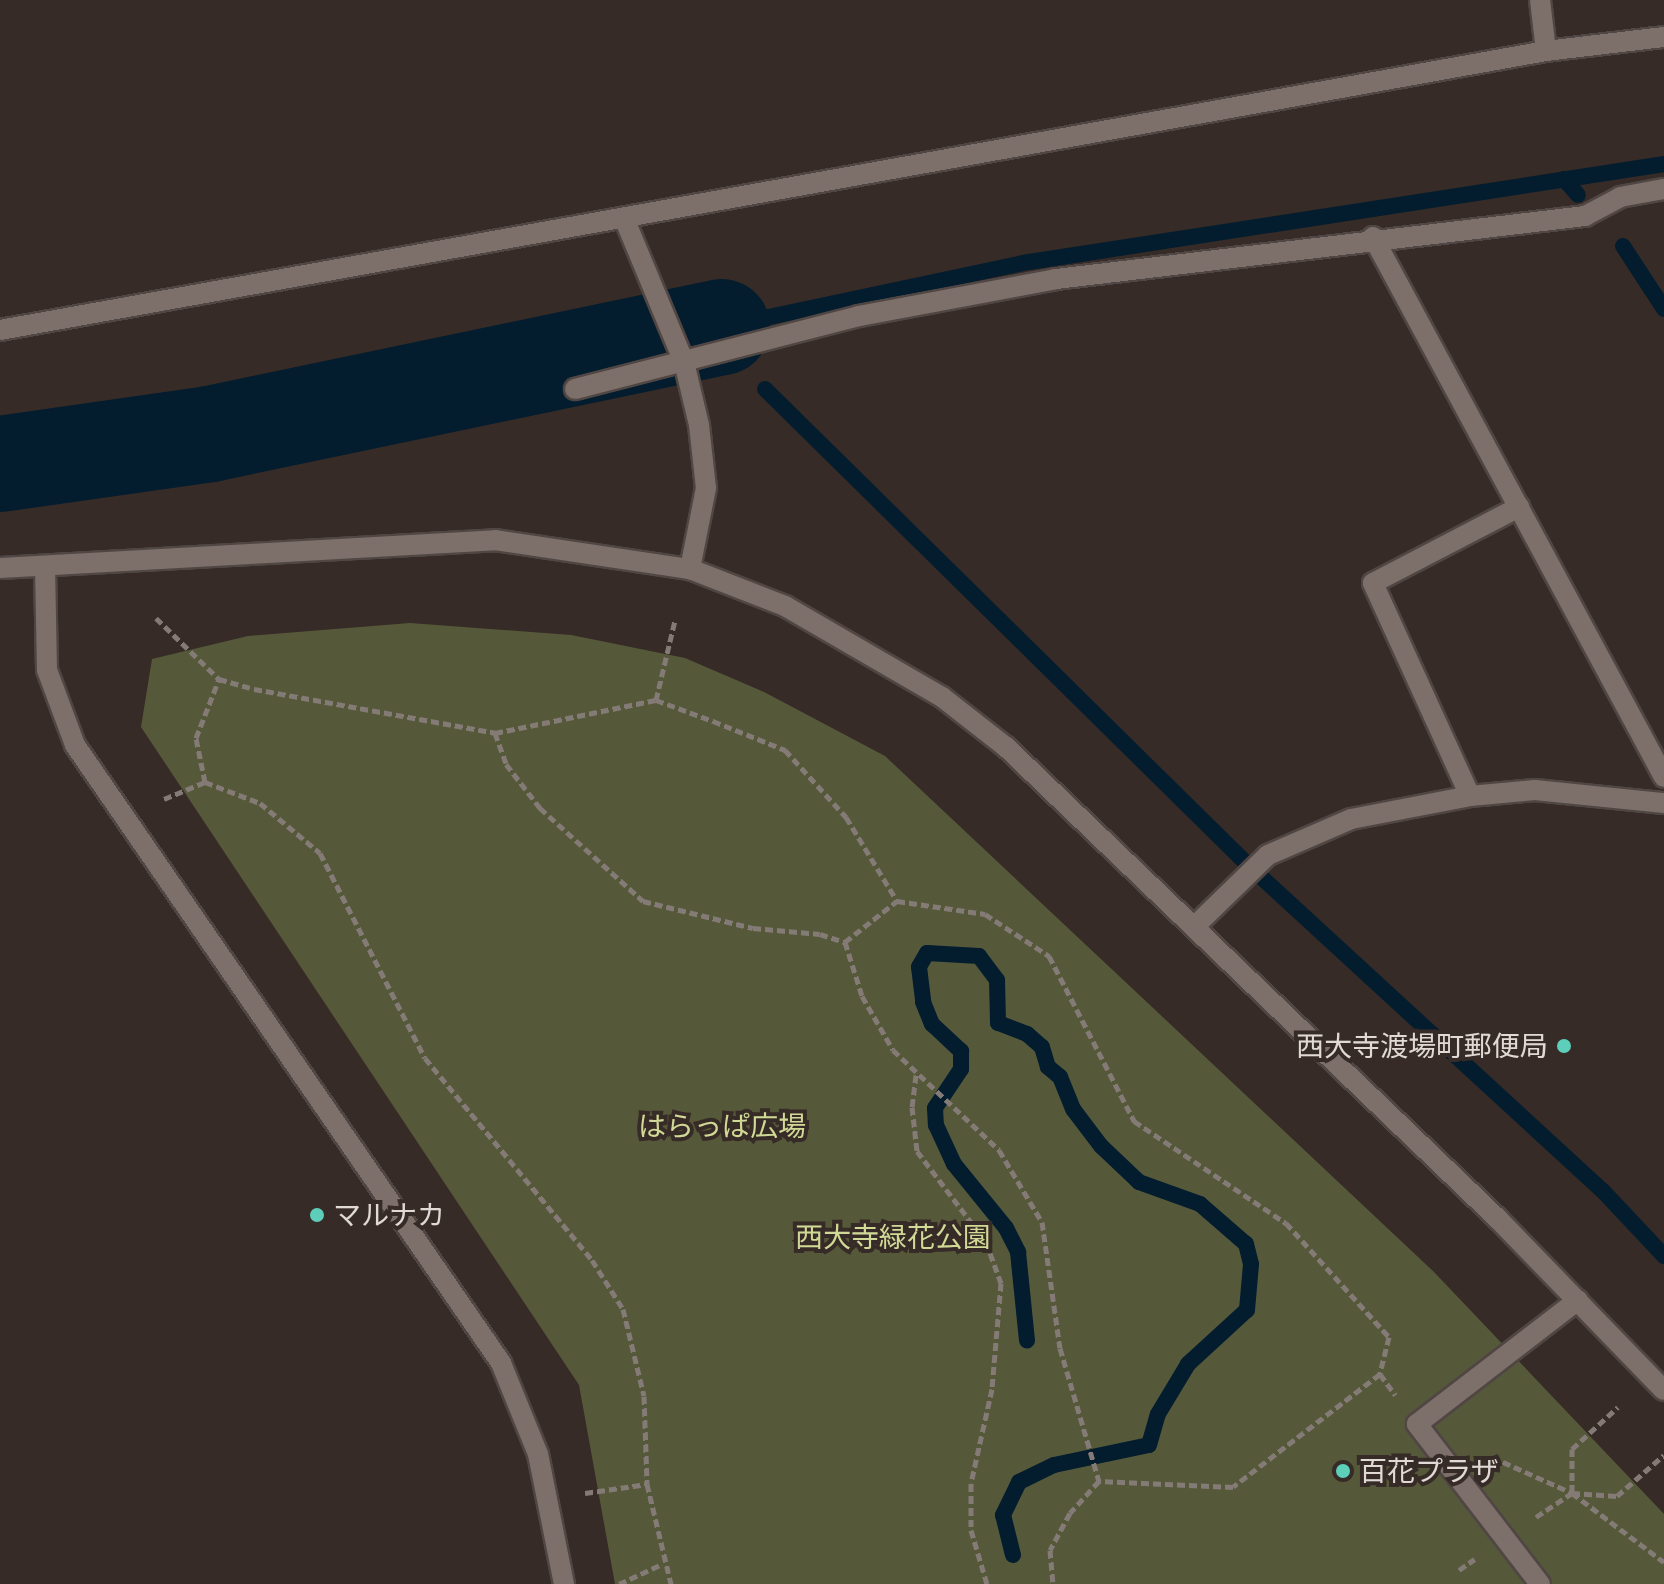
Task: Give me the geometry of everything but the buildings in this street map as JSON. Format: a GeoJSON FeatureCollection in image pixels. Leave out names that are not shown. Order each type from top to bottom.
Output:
{"type":"FeatureCollection","features":[{"type":"Feature","properties":{"kind":"street"},"geometry":{"type":"LineString","coordinates":[[1540,0],[1546,51]]}},
{"type":"Feature","properties":{"kind":"street"},"geometry":{"type":"LineString","coordinates":[[0,330],[1546,51],[1664,37]]}},
{"type":"Feature","properties":{"kind":"street"},"geometry":{"type":"LineString","coordinates":[[575,389],[682,358],[859,316],[1056,279],[1373,237],[1585,216],[1620,197],[1664,189]]}},
{"type":"Feature","properties":{"kind":"street"},"geometry":{"type":"LineString","coordinates":[[624,218],[659,294],[682,358],[699,425],[706,488],[690,569]]}},
{"type":"Feature","properties":{"kind":"street"},"geometry":{"type":"LineString","coordinates":[[1373,237],[1664,777]]}},
{"type":"Feature","properties":{"kind":"street"},"geometry":{"type":"LineString","coordinates":[[1470,796],[1373,583],[1519,507]]}},
{"type":"Feature","properties":{"kind":"street"},"geometry":{"type":"LineString","coordinates":[[0,568],[495,540],[690,569],[785,606],[942,697],[1006,747],[1578,1300],[1664,1390]]}},
{"type":"Feature","properties":{"kind":"street"},"geometry":{"type":"LineString","coordinates":[[45,566],[47,670],[75,745],[501,1363],[538,1454],[564,1584]]}},
{"type":"Feature","properties":{"kind":"street"},"geometry":{"type":"LineString","coordinates":[[1194,927],[1251,871],[1308,834],[1351,819],[1470,796],[1535,790],[1664,803]]}},
{"type":"Feature","properties":{"kind":"street"},"geometry":{"type":"LineString","coordinates":[[1540,1584],[1417,1424],[1578,1300]]}},
{"type":"Feature","properties":{"kind":"path"},"geometry":{"type":"LineString","coordinates":[[156,618],[219,679],[495,733],[656,700],[785,750],[846,817],[897,901]]}},
{"type":"Feature","properties":{"kind":"path"},"geometry":{"type":"LineString","coordinates":[[656,700],[675,620]]}},
{"type":"Feature","properties":{"kind":"path"},"geometry":{"type":"LineString","coordinates":[[205,782],[196,738],[219,679]]}},
{"type":"Feature","properties":{"kind":"path"},"geometry":{"type":"LineString","coordinates":[[495,733],[506,764],[540,808],[643,901],[753,928],[820,934],[845,942]]}},
{"type":"Feature","properties":{"kind":"path"},"geometry":{"type":"LineString","coordinates":[[164,799],[205,782],[260,803],[320,853],[425,1058],[592,1260],[623,1309],[644,1396],[647,1484],[662,1564],[671,1584]]}},
{"type":"Feature","properties":{"kind":"path"},"geometry":{"type":"LineString","coordinates":[[845,942],[897,901],[985,914],[1049,956],[1134,1121],[1286,1223],[1389,1337],[1380,1374],[1233,1487],[1099,1481]]}},
{"type":"Feature","properties":{"kind":"path"},"geometry":{"type":"LineString","coordinates":[[845,942],[862,996],[893,1050],[916,1075],[952,1100],[999,1150],[1042,1222],[1060,1348],[1099,1481]]}},
{"type":"Feature","properties":{"kind":"path"},"geometry":{"type":"LineString","coordinates":[[916,1075],[912,1107],[917,1151],[986,1242],[1001,1283],[992,1389],[971,1483],[971,1530],[987,1584]]}},
{"type":"Feature","properties":{"kind":"path"},"geometry":{"type":"LineString","coordinates":[[1380,1374],[1417,1424]]}},
{"type":"Feature","properties":{"kind":"path"},"geometry":{"type":"LineString","coordinates":[[1572,1493],[1572,1449],[1618,1407]]}},
{"type":"Feature","properties":{"kind":"path"},"geometry":{"type":"LineString","coordinates":[[1486,1454],[1572,1493],[1664,1562]]}},
{"type":"Feature","properties":{"kind":"path"},"geometry":{"type":"LineString","coordinates":[[1572,1493],[1617,1496],[1664,1455]]}},
{"type":"Feature","properties":{"kind":"path"},"geometry":{"type":"LineString","coordinates":[[1053,1584],[1050,1550],[1070,1513],[1099,1481]]}},
{"type":"Feature","properties":{"kind":"path"},"geometry":{"type":"LineString","coordinates":[[584,1493],[647,1484]]}},
{"type":"Feature","properties":{"kind":"path"},"geometry":{"type":"LineString","coordinates":[[619,1584],[662,1564]]}},
{"type":"Feature","properties":{"kind":"green space","name":"西大寺緑花公園"},"geometry":{"type":"Polygon","coordinates":[[[410,623],[571,635],[685,658],[764,692],[885,756],[1434,1272],[1664,1514],[1664,1584],[615,1584],[579,1385],[141,727],[152,659],[248,636],[410,623]]]}},
{"type":"Feature","properties":{"kind":"waterway"},"geometry":{"type":"LineString","coordinates":[[722,327],[1029,262],[1664,164]]}},
{"type":"Feature","properties":{"kind":"waterway"},"geometry":{"type":"LineString","coordinates":[[1564,179],[1578,195]]}},
{"type":"Feature","properties":{"kind":"waterway"},"geometry":{"type":"LineString","coordinates":[[1623,246],[1664,309]]}},
{"type":"Feature","properties":{"kind":"waterway"},"geometry":{"type":"LineString","coordinates":[[0,464],[210,434],[722,327]]}},
{"type":"Feature","properties":{"kind":"waterway"},"geometry":{"type":"LineString","coordinates":[[765,389],[1246,863],[1602,1190],[1664,1256]]}},
{"type":"Feature","properties":{"kind":"waterway"},"geometry":{"type":"LineString","coordinates":[[1013,1555],[1003,1515],[1019,1482],[1054,1465],[1149,1445],[1158,1414],[1188,1364],[1247,1310],[1251,1264],[1246,1244],[1200,1204],[1139,1182],[1101,1146],[1073,1109],[1060,1077],[1048,1067],[1042,1047],[1027,1034],[998,1023],[997,980],[979,956],[927,953],[919,967],[923,1002],[932,1024],[961,1051],[961,1069],[935,1108],[936,1125],[954,1164],[1006,1228],[1018,1252],[1027,1341]]}},
{"type":"Feature","properties":{"kind":"place","name":"西大寺渡場町郵便局"},"geometry":{"type":"Point","coordinates":[1564,1046]}},
{"type":"Feature","properties":{"kind":"place","name":"マルナカ"},"geometry":{"type":"Point","coordinates":[317,1215]}},
{"type":"Feature","properties":{"kind":"place","name":"百花プラザ"},"geometry":{"type":"Point","coordinates":[1343,1471]}},
{"type":"Feature","properties":{"kind":"park label","name":"はらっぱ広場"},"geometry":{"type":"Point","coordinates":[722,1126]}}]}
